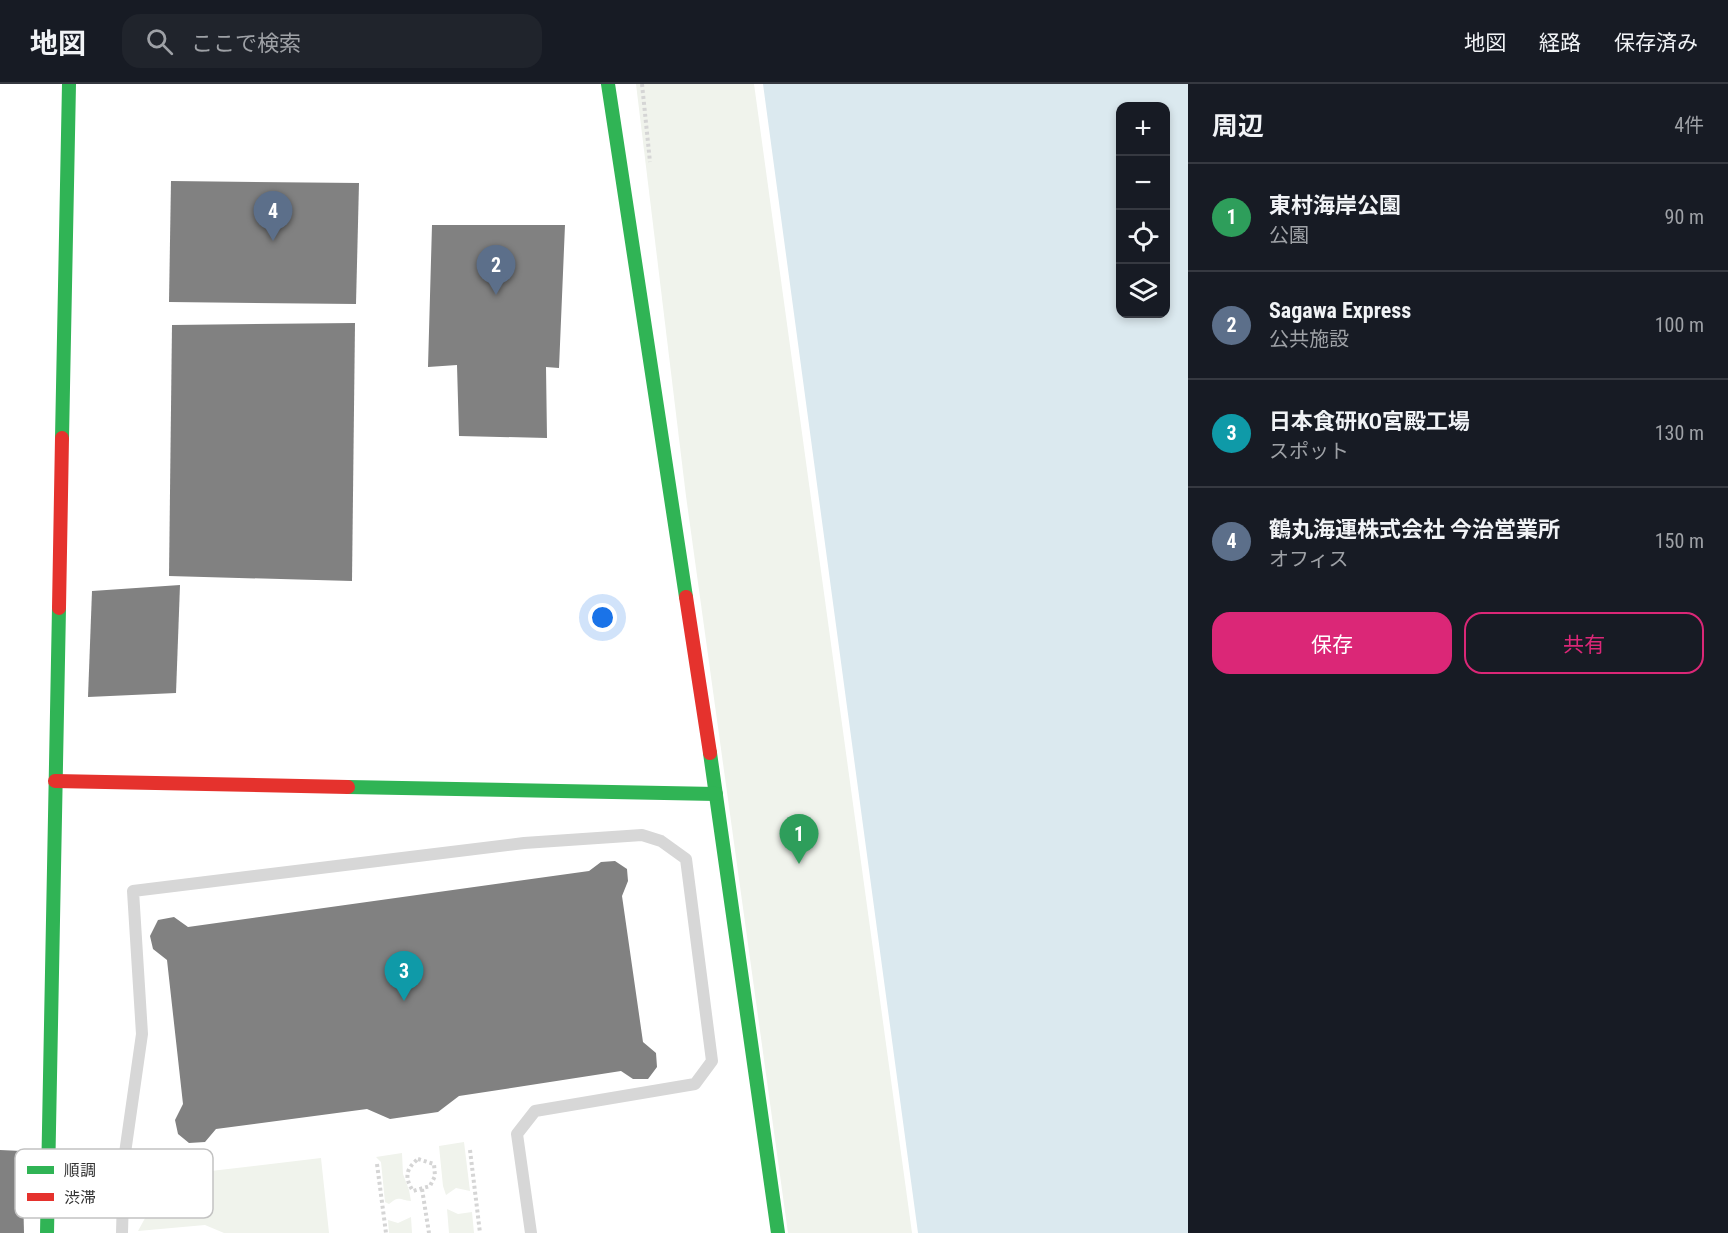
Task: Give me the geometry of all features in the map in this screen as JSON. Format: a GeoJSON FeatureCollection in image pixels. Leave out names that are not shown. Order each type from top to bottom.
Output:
{"type":"FeatureCollection","features":[{"type":"Feature","properties":{"kind":"street"},"geometry":{"type":"LineString","coordinates":[[48,1149],[69,84]]}},
{"type":"Feature","properties":{"kind":"street"},"geometry":{"type":"LineString","coordinates":[[608,84],[716,794],[778,1233]]}},
{"type":"Feature","properties":{"kind":"street"},"geometry":{"type":"LineString","coordinates":[[55,781],[716,794]]}},
{"type":"Feature","properties":{"kind":"street"},"geometry":{"type":"LineString","coordinates":[[47,1218],[47,1233]]}},
{"type":"Feature","properties":{"kind":"lane"},"geometry":{"type":"LineString","coordinates":[[126,1149],[142,1034],[133,891],[524,843],[642,835],[661,841],[686,859],[712,1061],[695,1084],[535,1111],[517,1134],[531,1233]]}},
{"type":"Feature","properties":{"kind":"lane"},"geometry":{"type":"LineString","coordinates":[[122,1218],[122,1233]]}},
{"type":"Feature","properties":{"kind":"path"},"geometry":{"type":"LineString","coordinates":[[470,1150],[480,1233]]}},
{"type":"Feature","properties":{"kind":"path"},"geometry":{"type":"LineString","coordinates":[[418,1159],[434,1164],[433,1182],[422,1189],[413,1191],[407,1174],[409,1167],[418,1159]]}},
{"type":"Feature","properties":{"kind":"path"},"geometry":{"type":"LineString","coordinates":[[376,1164],[386,1233]]}},
{"type":"Feature","properties":{"kind":"path"},"geometry":{"type":"LineString","coordinates":[[422,1189],[429,1233]]}},
{"type":"Feature","properties":{"kind":"shaded area"},"geometry":{"type":"Polygon","coordinates":[[[636,84],[754,84],[912,1233],[788,1233],[686,496],[636,84]]]}},
{"type":"Feature","properties":{"kind":"shaded area"},"geometry":{"type":"Polygon","coordinates":[[[763,84],[1188,84],[1188,1233],[918,1233],[763,84]]]}},
{"type":"Feature","properties":{"kind":"shaded area"},"geometry":{"type":"Polygon","coordinates":[[[464,1142],[470,1191],[456,1188],[446,1195],[439,1146],[464,1142]]]}},
{"type":"Feature","properties":{"kind":"shaded area"},"geometry":{"type":"Polygon","coordinates":[[[402,1153],[403,1174],[411,1201],[398,1199],[389,1204],[385,1202],[381,1162],[376,1157],[402,1153]]]}},
{"type":"Feature","properties":{"kind":"shaded area"},"geometry":{"type":"Polygon","coordinates":[[[321,1158],[329,1233],[224,1233],[205,1225],[138,1231],[145,1218],[213,1218],[213,1171],[321,1158]]]}},
{"type":"Feature","properties":{"kind":"shaded area"},"geometry":{"type":"Polygon","coordinates":[[[447,1209],[458,1214],[472,1212],[474,1233],[449,1233],[447,1209]]]}},
{"type":"Feature","properties":{"kind":"shaded area"},"geometry":{"type":"Polygon","coordinates":[[[411,1217],[412,1233],[389,1233],[388,1220],[398,1223],[411,1217]]]}},
{"type":"Feature","properties":{"kind":"building"},"geometry":{"type":"Polygon","coordinates":[[[171,181],[359,183],[356,304],[169,302],[171,181]]]}},
{"type":"Feature","properties":{"kind":"building"},"geometry":{"type":"Polygon","coordinates":[[[432,225],[565,225],[559,368],[546,367],[547,438],[459,436],[457,365],[428,367],[432,225]]]}},
{"type":"Feature","properties":{"kind":"building"},"geometry":{"type":"Polygon","coordinates":[[[355,323],[352,581],[169,576],[172,325],[355,323]]]}},
{"type":"Feature","properties":{"kind":"building"},"geometry":{"type":"Polygon","coordinates":[[[180,585],[176,693],[88,697],[92,591],[180,585]]]}},
{"type":"Feature","properties":{"kind":"building"},"geometry":{"type":"Polygon","coordinates":[[[615,861],[627,869],[628,881],[622,896],[643,1042],[656,1053],[657,1067],[648,1079],[633,1079],[621,1071],[459,1096],[438,1112],[390,1119],[367,1109],[216,1129],[205,1142],[189,1143],[178,1134],[175,1120],[183,1104],[167,960],[153,949],[150,936],[158,920],[174,917],[188,927],[589,871],[601,862],[615,861]]]}},
{"type":"Feature","properties":{"kind":"building"},"geometry":{"type":"Polygon","coordinates":[[[0,1150],[15,1151],[15,1218],[24,1218],[24,1233],[0,1233],[0,1150]]]}},
{"type":"Feature","properties":{"kind":"traffic: fast"},"geometry":{"type":"LineString","coordinates":[[62,438],[69,84]]}},
{"type":"Feature","properties":{"kind":"traffic: fast"},"geometry":{"type":"LineString","coordinates":[[608,84],[686,597]]}},
{"type":"Feature","properties":{"kind":"traffic: fast"},"geometry":{"type":"LineString","coordinates":[[49,1149],[59,608]]}},
{"type":"Feature","properties":{"kind":"traffic: fast"},"geometry":{"type":"LineString","coordinates":[[710,753],[778,1233]]}},
{"type":"Feature","properties":{"kind":"traffic: fast"},"geometry":{"type":"LineString","coordinates":[[348,787],[716,794]]}},
{"type":"Feature","properties":{"kind":"traffic: fast"},"geometry":{"type":"LineString","coordinates":[[47,1218],[47,1233]]}},
{"type":"Feature","properties":{"kind":"traffic: jam"},"geometry":{"type":"LineString","coordinates":[[59,608],[62,438]]}},
{"type":"Feature","properties":{"kind":"traffic: jam"},"geometry":{"type":"LineString","coordinates":[[686,597],[710,753]]}},
{"type":"Feature","properties":{"kind":"traffic: jam"},"geometry":{"type":"LineString","coordinates":[[55,781],[348,787]]}},
{"type":"Feature","properties":{"kind":"place","name":"鶴丸海運株式会社 今治営業所"},"geometry":{"type":"Point","coordinates":[273,241]}},
{"type":"Feature","properties":{"kind":"place","name":"Sagawa Express"},"geometry":{"type":"Point","coordinates":[496,295]}},
{"type":"Feature","properties":{"kind":"place","name":"東村海岸公園"},"geometry":{"type":"Point","coordinates":[799,864]}},
{"type":"Feature","properties":{"kind":"place","name":"日本食研KO宮殿工場"},"geometry":{"type":"Point","coordinates":[404,1001]}}]}
